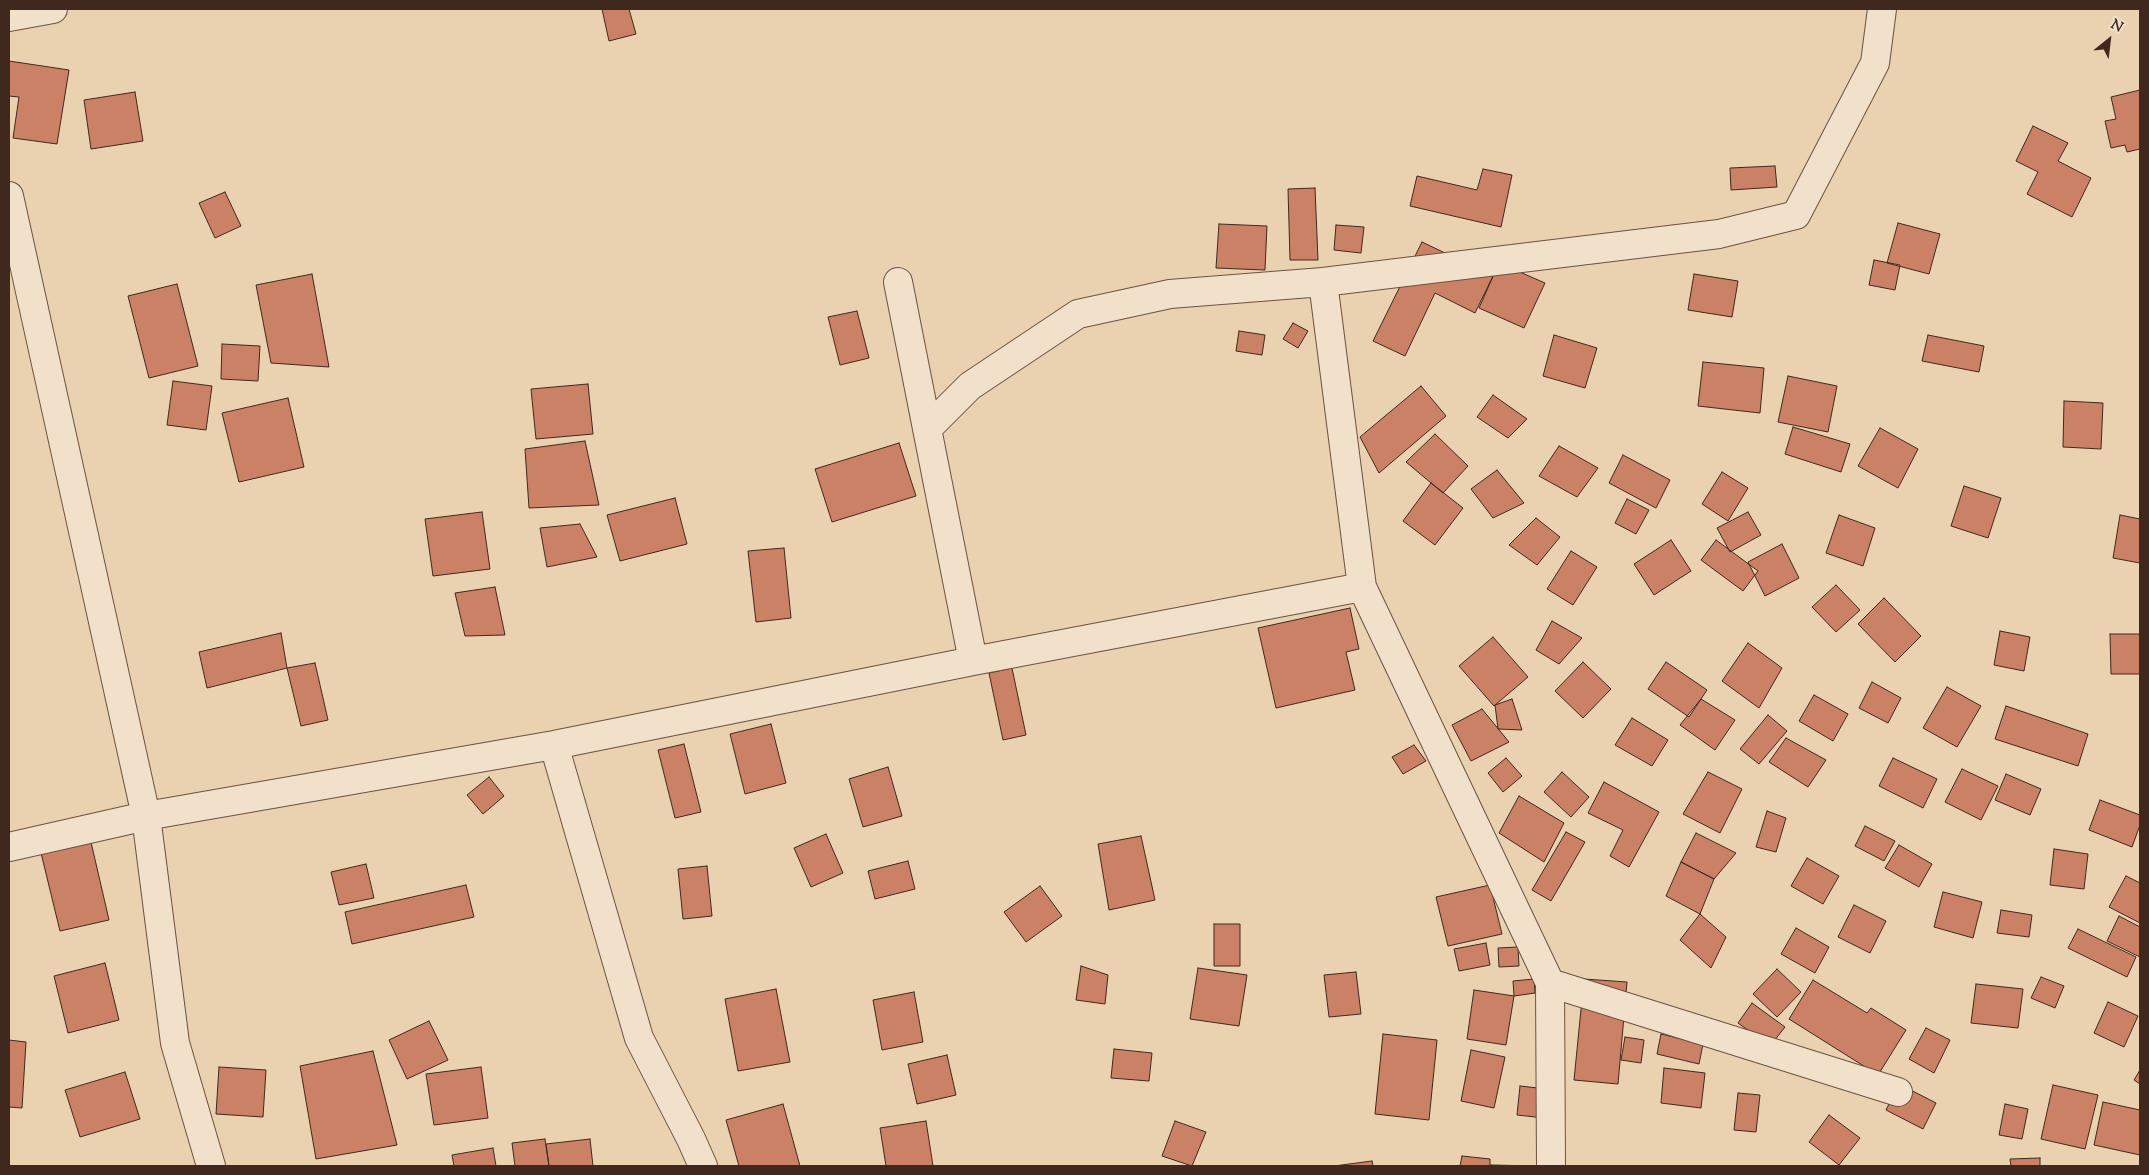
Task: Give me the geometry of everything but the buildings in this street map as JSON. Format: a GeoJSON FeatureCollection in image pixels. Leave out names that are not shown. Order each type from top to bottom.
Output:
{"type":"FeatureCollection","features":[{"type":"Feature","properties":{"kind":"street"},"geometry":{"type":"LineString","coordinates":[[9,17],[53,9]]}},
{"type":"Feature","properties":{"kind":"street"},"geometry":{"type":"LineString","coordinates":[[927,429],[970,386],[1078,314],[1170,294],[1323,282],[1719,234],[1796,215],[1875,63],[1882,9]]}},
{"type":"Feature","properties":{"kind":"street"},"geometry":{"type":"LineString","coordinates":[[9,196],[146,816],[175,1043],[211,1166]]}},
{"type":"Feature","properties":{"kind":"street"},"geometry":{"type":"LineString","coordinates":[[898,282],[973,661]]}},
{"type":"Feature","properties":{"kind":"street"},"geometry":{"type":"LineString","coordinates":[[1323,282],[1362,587],[1550,983],[1551,1166]]}},
{"type":"Feature","properties":{"kind":"street"},"geometry":{"type":"LineString","coordinates":[[9,847],[146,816],[554,744],[973,661],[1362,587]]}},
{"type":"Feature","properties":{"kind":"street"},"geometry":{"type":"LineString","coordinates":[[554,744],[639,1038],[703,1166]]}},
{"type":"Feature","properties":{"kind":"street"},"geometry":{"type":"LineString","coordinates":[[1550,983],[1898,1092]]}}]}
